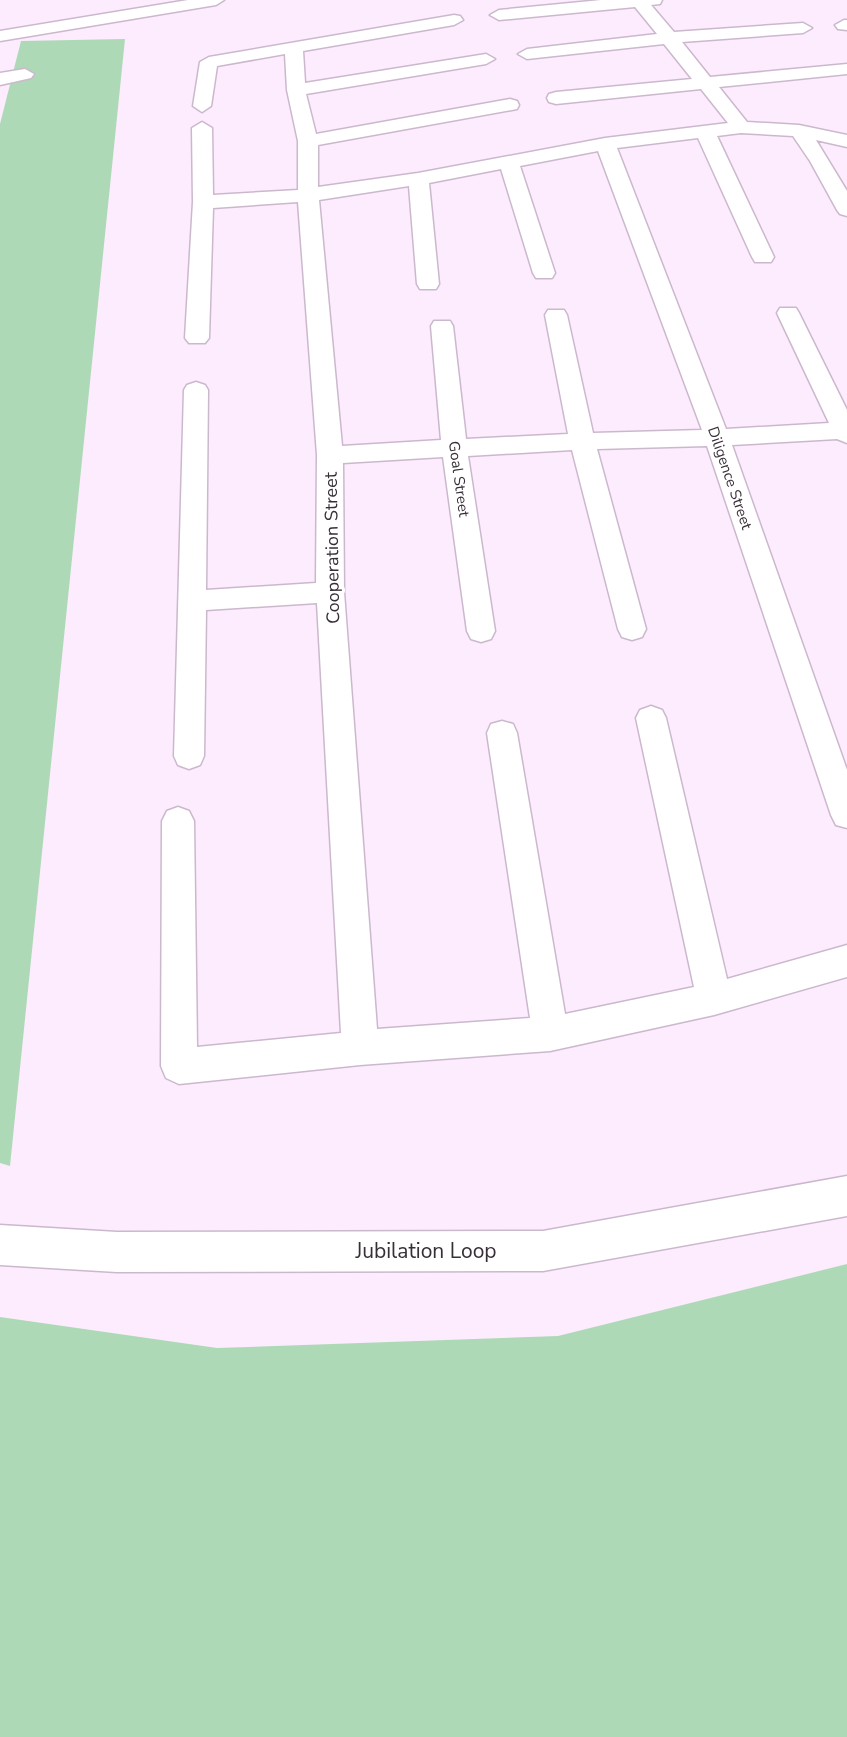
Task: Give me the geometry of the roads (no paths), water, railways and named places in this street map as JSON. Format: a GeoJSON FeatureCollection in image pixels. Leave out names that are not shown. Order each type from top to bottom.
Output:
{"type":"FeatureCollection","features":[{"type":"Feature","properties":{"kind":"street"},"geometry":{"type":"LineString","coordinates":[[0,36],[108,20],[216,0]]}},
{"type":"Feature","properties":{"kind":"street"},"geometry":{"type":"LineString","coordinates":[[499,15],[647,1],[669,38],[741,127]]}},
{"type":"Feature","properties":{"kind":"street"},"geometry":{"type":"LineString","coordinates":[[202,106],[209,62],[454,20]]}},
{"type":"Feature","properties":{"kind":"street"},"geometry":{"type":"LineString","coordinates":[[527,54],[669,38],[803,28]]}},
{"type":"Feature","properties":{"kind":"street","name":"Cooperation Street"},"geometry":{"type":"LineString","coordinates":[[294,49],[297,90],[308,141],[308,195],[330,454],[330,592],[360,1048]]}},
{"type":"Feature","properties":{"kind":"street"},"geometry":{"type":"LineString","coordinates":[[297,90],[486,60]]}},
{"type":"Feature","properties":{"kind":"street"},"geometry":{"type":"LineString","coordinates":[[556,98],[847,69]]}},
{"type":"Feature","properties":{"kind":"street"},"geometry":{"type":"LineString","coordinates":[[0,79],[25,74]]}},
{"type":"Feature","properties":{"kind":"street"},"geometry":{"type":"LineString","coordinates":[[308,141],[510,105]]}},
{"type":"Feature","properties":{"kind":"street"},"geometry":{"type":"LineString","coordinates":[[203,202],[308,195],[418,179],[605,144],[741,127],[799,131],[847,141]]}},
{"type":"Feature","properties":{"kind":"street"},"geometry":{"type":"LineString","coordinates":[[197,338],[203,202],[202,128]]}},
{"type":"Feature","properties":{"kind":"street"},"geometry":{"type":"LineString","coordinates":[[799,131],[820,160],[847,210]]}},
{"type":"Feature","properties":{"kind":"street"},"geometry":{"type":"LineString","coordinates":[[705,132],[763,257]]}},
{"type":"Feature","properties":{"kind":"street","name":"Diligence Street"},"geometry":{"type":"LineString","coordinates":[[605,144],[717,438],[847,815]]}},
{"type":"Feature","properties":{"kind":"street"},"geometry":{"type":"LineString","coordinates":[[509,162],[544,273]]}},
{"type":"Feature","properties":{"kind":"street"},"geometry":{"type":"LineString","coordinates":[[418,179],[428,284]]}},
{"type":"Feature","properties":{"kind":"street"},"geometry":{"type":"LineString","coordinates":[[330,454],[846,431],[788,313]]}},
{"type":"Feature","properties":{"kind":"street"},"geometry":{"type":"LineString","coordinates":[[556,315],[582,441],[632,629]]}},
{"type":"Feature","properties":{"kind":"street","name":"Goal Street"},"geometry":{"type":"LineString","coordinates":[[442,326],[454,447],[481,631]]}},
{"type":"Feature","properties":{"kind":"street"},"geometry":{"type":"LineString","coordinates":[[189,756],[196,390]]}},
{"type":"Feature","properties":{"kind":"street"},"geometry":{"type":"LineString","coordinates":[[191,601],[330,592]]}},
{"type":"Feature","properties":{"kind":"street"},"geometry":{"type":"LineString","coordinates":[[651,717],[714,999]]}},
{"type":"Feature","properties":{"kind":"street"},"geometry":{"type":"LineString","coordinates":[[502,733],[549,1034]]}},
{"type":"Feature","properties":{"kind":"street"},"geometry":{"type":"LineString","coordinates":[[178,821],[179,1066],[360,1048],[549,1034],[714,999],[847,961]]}},
{"type":"Feature","properties":{"kind":"street","name":"Jubilation Loop"},"geometry":{"type":"LineString","coordinates":[[0,1245],[117,1252],[543,1251],[847,1196]]}}]}
